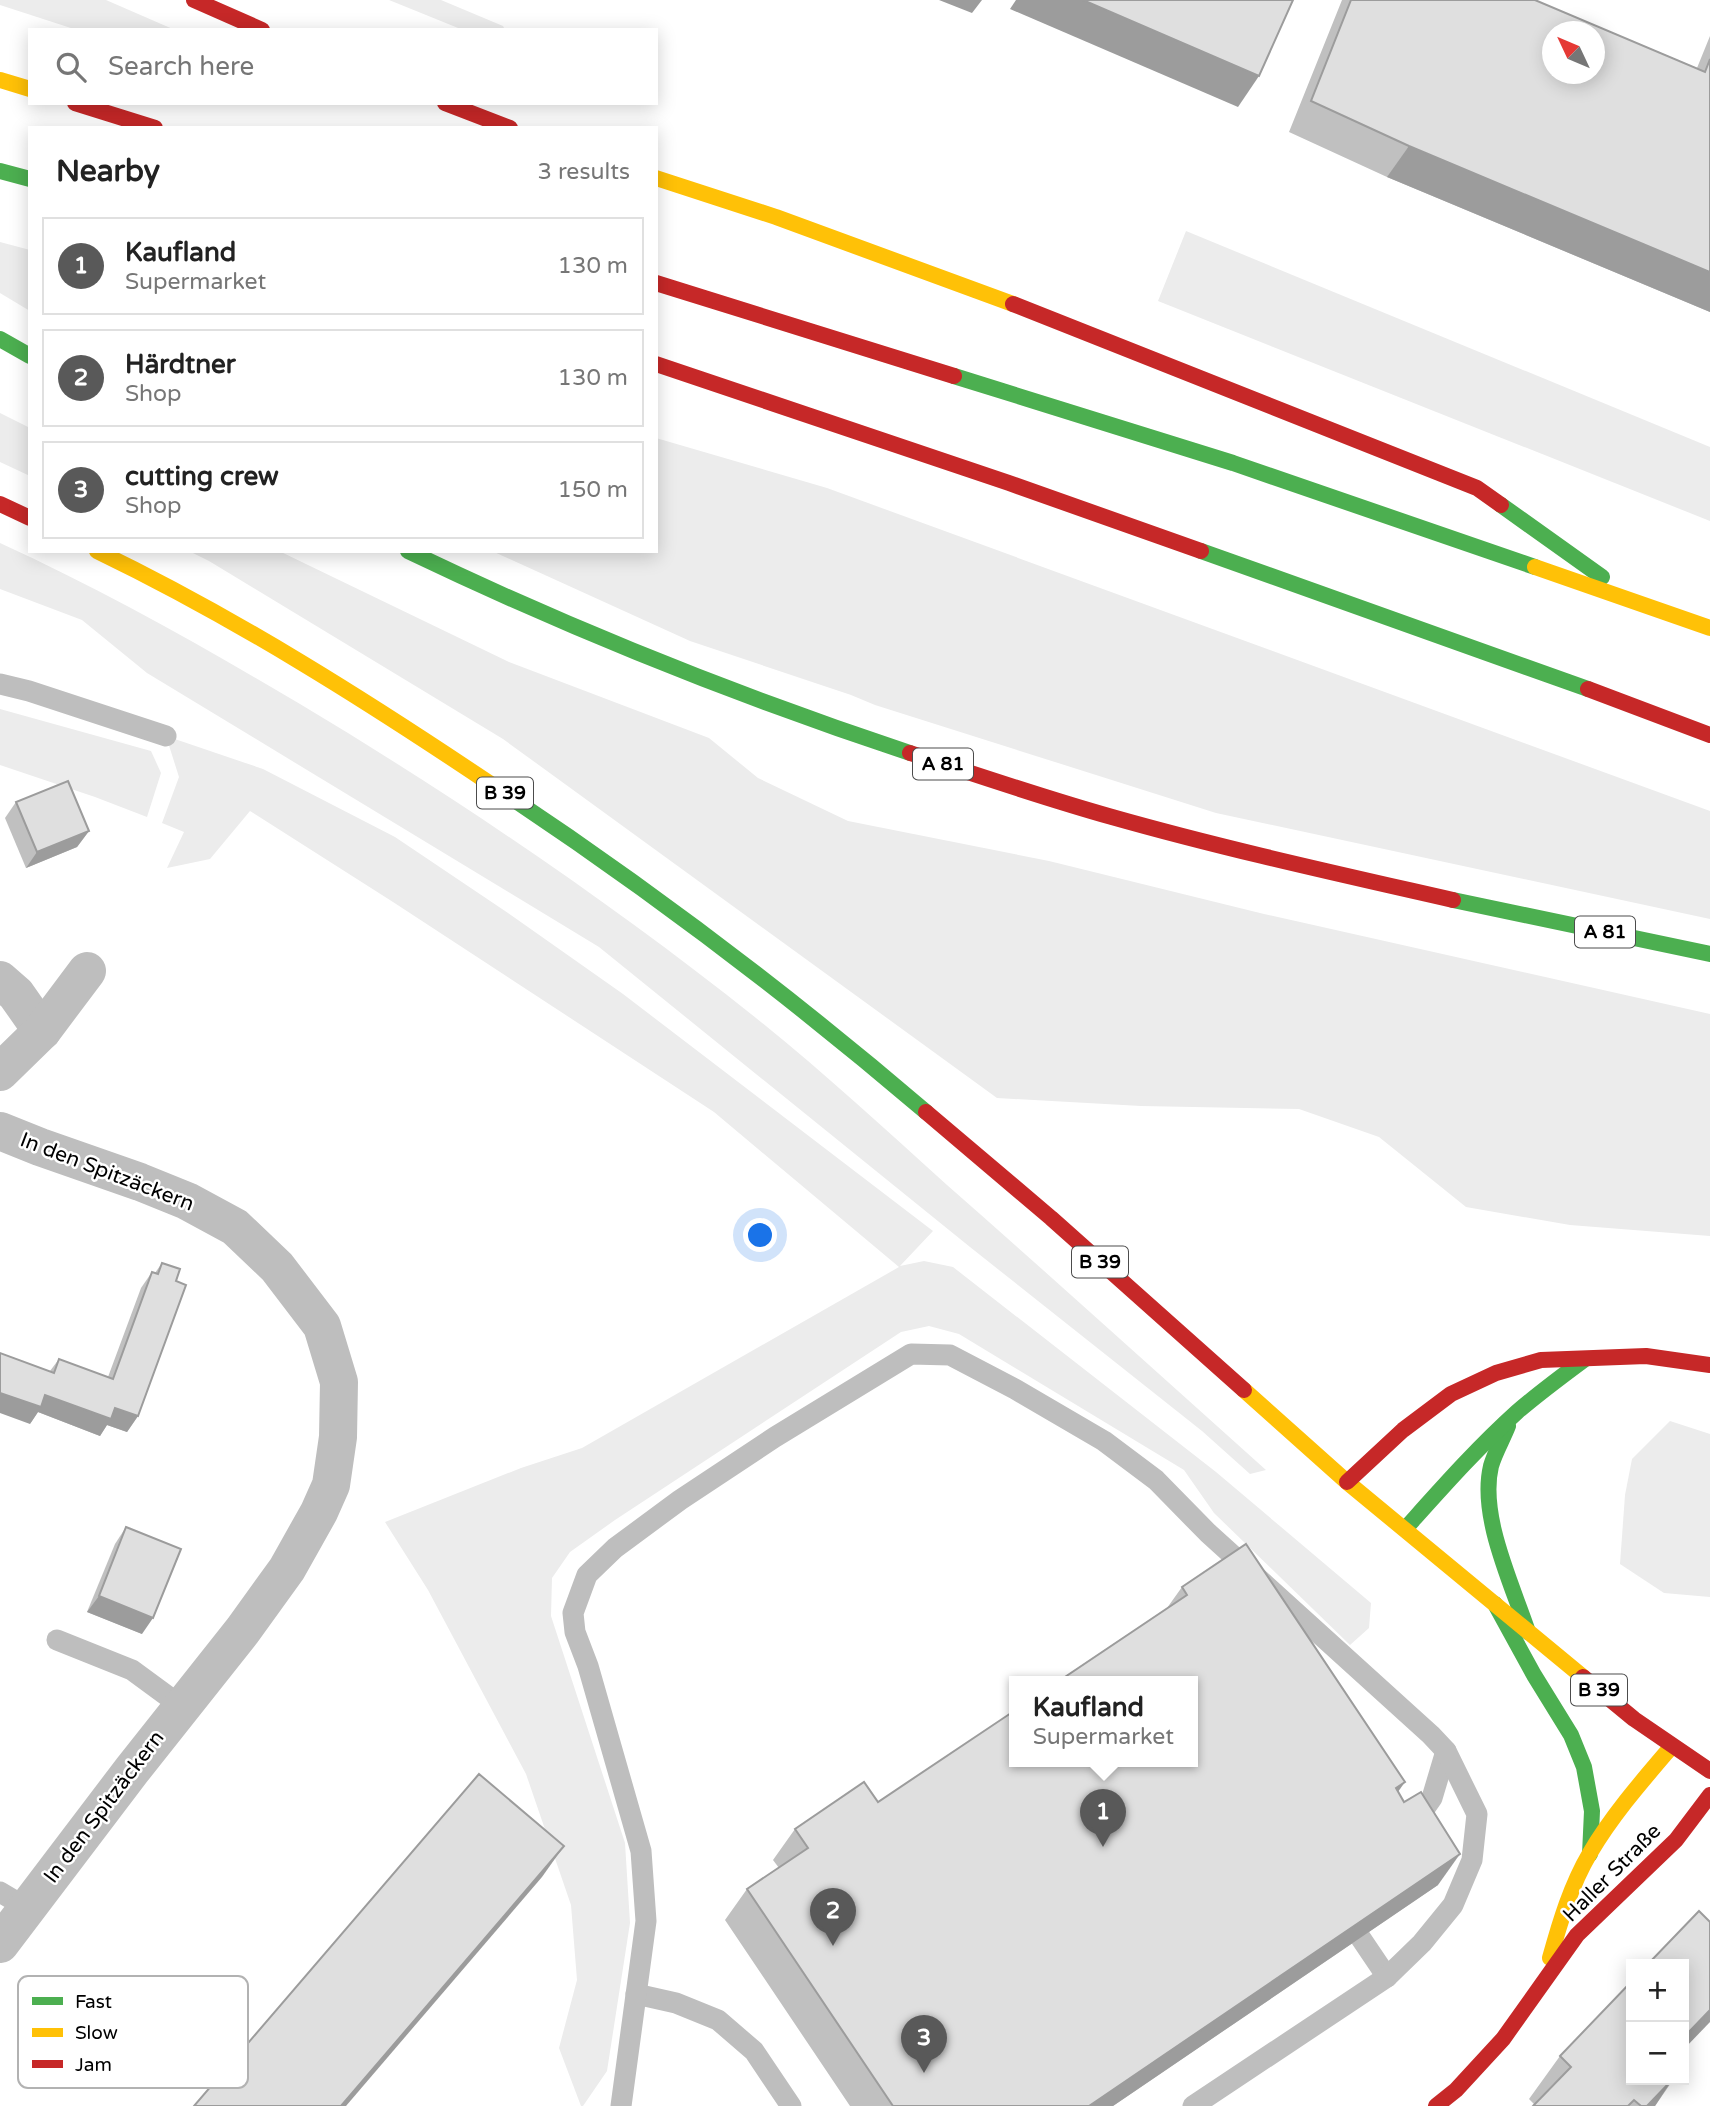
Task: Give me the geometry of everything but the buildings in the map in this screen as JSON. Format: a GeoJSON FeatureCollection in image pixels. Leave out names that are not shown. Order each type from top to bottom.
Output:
{"type":"FeatureCollection","features":[{"type":"Feature","properties":{"kind":"main road"},"geometry":{"type":"LineString","coordinates":[[194,0],[257,28]]}},
{"type":"Feature","properties":{"kind":"main road"},"geometry":{"type":"LineString","coordinates":[[0,80],[28,88]]}},
{"type":"Feature","properties":{"kind":"main road"},"geometry":{"type":"LineString","coordinates":[[81,105],[149,126]]}},
{"type":"Feature","properties":{"kind":"main road"},"geometry":{"type":"LineString","coordinates":[[450,105],[505,126]]}},
{"type":"Feature","properties":{"kind":"main road"},"geometry":{"type":"LineString","coordinates":[[0,171],[28,178]]}},
{"type":"Feature","properties":{"kind":"main road"},"geometry":{"type":"LineString","coordinates":[[658,179],[776,217],[1060,321],[1477,488],[1638,603]]}},
{"type":"Feature","properties":{"kind":"main road"},"geometry":{"type":"LineString","coordinates":[[658,284],[1233,463],[1710,628]]}},
{"type":"Feature","properties":{"kind":"main road"},"geometry":{"type":"LineString","coordinates":[[0,339],[28,355]]}},
{"type":"Feature","properties":{"kind":"main road"},"geometry":{"type":"LineString","coordinates":[[658,365],[1009,483],[1619,700],[1710,735]]}},
{"type":"Feature","properties":{"kind":"main road"},"geometry":{"type":"LineString","coordinates":[[0,504],[28,517]]}},
{"type":"Feature","properties":{"kind":"main road","name":"B 39"},"geometry":{"type":"LineString","coordinates":[[101,553],[287,654],[418,735],[565,833],[709,937],[885,1077],[1051,1218],[1347,1482],[1634,1719],[1710,1771]]}},
{"type":"Feature","properties":{"kind":"main road","name":"A 81"},"geometry":{"type":"LineString","coordinates":[[412,553],[660,664],[832,728],[1003,784],[1139,824],[1265,855],[1500,911],[1710,954]]}},
{"type":"Feature","properties":{"kind":"main road"},"geometry":{"type":"LineString","coordinates":[[1347,1482],[1404,1430],[1451,1394],[1496,1373],[1541,1360],[1646,1356],[1710,1366]]}},
{"type":"Feature","properties":{"kind":"main road"},"geometry":{"type":"LineString","coordinates":[[1405,1529],[1458,1469],[1511,1418],[1537,1394],[1585,1359]]}},
{"type":"Feature","properties":{"kind":"main road"},"geometry":{"type":"LineString","coordinates":[[1511,1418],[1491,1468],[1489,1505],[1500,1549],[1528,1632]]}},
{"type":"Feature","properties":{"kind":"main road","name":"Haller Straße"},"geometry":{"type":"LineString","coordinates":[[1494,1602],[1571,1735],[1584,1767],[1592,1811],[1590,1854]]}},
{"type":"Feature","properties":{"kind":"main road","name":"Haller Straße"},"geometry":{"type":"LineString","coordinates":[[1544,1981],[1557,1933],[1580,1872],[1606,1827],[1672,1746]]}},
{"type":"Feature","properties":{"kind":"main road","name":"Haller Straße"},"geometry":{"type":"LineString","coordinates":[[1436,2106],[1456,2090],[1503,2039],[1577,1935],[1676,1840],[1710,1795]]}},
{"type":"Feature","properties":{"kind":"street"},"geometry":{"type":"LineString","coordinates":[[0,1072],[42,1031],[88,971]]}},
{"type":"Feature","properties":{"kind":"street"},"geometry":{"type":"LineString","coordinates":[[0,980],[16,994],[42,1031]]}},
{"type":"Feature","properties":{"kind":"street","name":"In den Spitzäckern"},"geometry":{"type":"LineString","coordinates":[[0,1131],[164,1191],[235,1227],[277,1267],[322,1326],[339,1382],[338,1437],[331,1485],[287,1569],[243,1630],[181,1706],[14,1900],[0,1944]]}},
{"type":"Feature","properties":{"kind":"lane"},"geometry":{"type":"LineString","coordinates":[[0,684],[166,736]]}},
{"type":"Feature","properties":{"kind":"lane"},"geometry":{"type":"LineString","coordinates":[[621,2106],[646,1921],[641,1851],[588,1666],[575,1632],[573,1613],[586,1575],[615,1548],[680,1500],[775,1437],[911,1354],[950,1355],[1104,1441],[1156,1480],[1208,1533],[1432,1735],[1446,1751],[1477,1814],[1472,1860],[1453,1905],[1422,1943],[1387,1977],[1193,2106]]}},
{"type":"Feature","properties":{"kind":"lane"},"geometry":{"type":"LineString","coordinates":[[57,1640],[131,1670],[181,1706]]}},
{"type":"Feature","properties":{"kind":"lane"},"geometry":{"type":"LineString","coordinates":[[1407,1835],[1432,1798],[1446,1751]]}},
{"type":"Feature","properties":{"kind":"lane"},"geometry":{"type":"LineString","coordinates":[[1360,1937],[1387,1977]]}},
{"type":"Feature","properties":{"kind":"lane"},"geometry":{"type":"LineString","coordinates":[[636,1994],[676,2003],[718,2020],[754,2051],[791,2106]]}},
{"type":"Feature","properties":{"kind":"shaded area"},"geometry":{"type":"Polygon","coordinates":[[[0,0],[106,0],[170,28],[71,28],[0,5],[0,0]]]}},
{"type":"Feature","properties":{"kind":"shaded area"},"geometry":{"type":"Polygon","coordinates":[[[389,0],[441,0],[504,28],[458,28],[389,0]]]}},
{"type":"Feature","properties":{"kind":"shaded area"},"geometry":{"type":"Polygon","coordinates":[[[1186,231],[1710,447],[1710,521],[1158,301],[1186,231]]]}},
{"type":"Feature","properties":{"kind":"shaded area"},"geometry":{"type":"Polygon","coordinates":[[[0,242],[28,249],[28,310],[0,293],[0,242]]]}},
{"type":"Feature","properties":{"kind":"shaded area"},"geometry":{"type":"Polygon","coordinates":[[[0,413],[28,427],[28,475],[0,462],[0,413]]]}},
{"type":"Feature","properties":{"kind":"shaded area"},"geometry":{"type":"Polygon","coordinates":[[[658,439],[827,488],[1710,811],[1710,919],[1216,813],[875,705],[690,641],[496,553],[658,553],[658,439]]]}},
{"type":"Feature","properties":{"kind":"shaded area"},"geometry":{"type":"Polygon","coordinates":[[[0,543],[152,619],[300,704],[476,815],[646,934],[756,1018],[829,1079],[1266,1470],[1250,1474],[1202,1431],[599,947],[147,673],[82,620],[0,589],[0,543]]]}},
{"type":"Feature","properties":{"kind":"shaded area"},"geometry":{"type":"Polygon","coordinates":[[[193,553],[283,553],[509,662],[709,738],[758,778],[848,821],[1049,861],[1264,914],[1710,1014],[1710,1236],[1570,1225],[1466,1207],[1379,1137],[1299,1109],[1141,1106],[997,1098],[503,739],[193,553]]]}},
{"type":"Feature","properties":{"kind":"shaded area"},"geometry":{"type":"Polygon","coordinates":[[[0,709],[151,751],[161,773],[147,817],[0,765],[0,709]]]}},
{"type":"Feature","properties":{"kind":"shaded area"},"geometry":{"type":"Polygon","coordinates":[[[166,736],[263,769],[395,837],[623,994],[933,1231],[900,1266],[924,1261],[953,1267],[1216,1472],[1371,1603],[1369,1628],[1350,1645],[1214,1513],[1184,1470],[959,1334],[929,1326],[901,1332],[615,1520],[570,1552],[552,1578],[551,1616],[625,1843],[630,1923],[607,2071],[581,2106],[559,2048],[577,1980],[571,1905],[526,1774],[428,1590],[385,1522],[521,1468],[582,1448],[899,1267],[714,1112],[250,811],[210,859],[167,868],[184,832],[162,823],[179,777],[166,736]]]}},
{"type":"Feature","properties":{"kind":"shaded area"},"geometry":{"type":"Polygon","coordinates":[[[1670,1421],[1710,1434],[1710,1597],[1664,1593],[1620,1564],[1625,1495],[1632,1459],[1670,1421]]]}},
{"type":"Feature","properties":{"kind":"traffic: fast"},"geometry":{"type":"LineString","coordinates":[[0,171],[28,178]]}},
{"type":"Feature","properties":{"kind":"traffic: fast"},"geometry":{"type":"LineString","coordinates":[[0,339],[28,355]]}},
{"type":"Feature","properties":{"kind":"traffic: fast"},"geometry":{"type":"LineString","coordinates":[[954,376],[1233,463],[1535,567]]}},
{"type":"Feature","properties":{"kind":"traffic: fast"},"geometry":{"type":"LineString","coordinates":[[1501,505],[1602,577]]}},
{"type":"Feature","properties":{"kind":"traffic: fast"},"geometry":{"type":"LineString","coordinates":[[1201,551],[1588,689]]}},
{"type":"Feature","properties":{"kind":"traffic: fast"},"geometry":{"type":"LineString","coordinates":[[412,553],[656,660],[910,753]]}},
{"type":"Feature","properties":{"kind":"traffic: fast"},"geometry":{"type":"LineString","coordinates":[[495,787],[661,902],[822,1026],[926,1112]]}},
{"type":"Feature","properties":{"kind":"traffic: fast"},"geometry":{"type":"LineString","coordinates":[[1453,900],[1710,954]]}},
{"type":"Feature","properties":{"kind":"traffic: fast"},"geometry":{"type":"LineString","coordinates":[[1405,1529],[1502,1426],[1585,1359]]}},
{"type":"Feature","properties":{"kind":"traffic: fast"},"geometry":{"type":"LineString","coordinates":[[1508,1426],[1491,1466],[1489,1506],[1499,1550],[1528,1632]]}},
{"type":"Feature","properties":{"kind":"traffic: fast"},"geometry":{"type":"LineString","coordinates":[[1495,1604],[1571,1735],[1584,1767],[1592,1811],[1590,1854]]}},
{"type":"Feature","properties":{"kind":"traffic: slow"},"geometry":{"type":"LineString","coordinates":[[0,80],[28,88]]}},
{"type":"Feature","properties":{"kind":"traffic: slow"},"geometry":{"type":"LineString","coordinates":[[658,179],[776,217],[1013,304]]}},
{"type":"Feature","properties":{"kind":"traffic: slow"},"geometry":{"type":"LineString","coordinates":[[101,553],[250,632],[398,723],[495,787]]}},
{"type":"Feature","properties":{"kind":"traffic: slow"},"geometry":{"type":"LineString","coordinates":[[1535,567],[1710,628]]}},
{"type":"Feature","properties":{"kind":"traffic: slow"},"geometry":{"type":"LineString","coordinates":[[1244,1390],[1347,1482],[1583,1677]]}},
{"type":"Feature","properties":{"kind":"traffic: slow"},"geometry":{"type":"LineString","coordinates":[[1550,1958],[1562,1917],[1583,1865],[1618,1811],[1672,1746]]}},
{"type":"Feature","properties":{"kind":"traffic: jam"},"geometry":{"type":"LineString","coordinates":[[194,0],[257,28]]}},
{"type":"Feature","properties":{"kind":"traffic: jam"},"geometry":{"type":"LineString","coordinates":[[81,105],[149,126]]}},
{"type":"Feature","properties":{"kind":"traffic: jam"},"geometry":{"type":"LineString","coordinates":[[450,105],[505,126]]}},
{"type":"Feature","properties":{"kind":"traffic: jam"},"geometry":{"type":"LineString","coordinates":[[658,284],[954,376]]}},
{"type":"Feature","properties":{"kind":"traffic: jam"},"geometry":{"type":"LineString","coordinates":[[1013,304],[1477,488],[1501,505]]}},
{"type":"Feature","properties":{"kind":"traffic: jam"},"geometry":{"type":"LineString","coordinates":[[658,365],[1201,551]]}},
{"type":"Feature","properties":{"kind":"traffic: jam"},"geometry":{"type":"LineString","coordinates":[[0,504],[28,517]]}},
{"type":"Feature","properties":{"kind":"traffic: jam"},"geometry":{"type":"LineString","coordinates":[[1588,689],[1710,735]]}},
{"type":"Feature","properties":{"kind":"traffic: jam"},"geometry":{"type":"LineString","coordinates":[[910,753],[1154,829],[1453,900]]}},
{"type":"Feature","properties":{"kind":"traffic: jam"},"geometry":{"type":"LineString","coordinates":[[926,1112],[1051,1218],[1244,1390]]}},
{"type":"Feature","properties":{"kind":"traffic: jam"},"geometry":{"type":"LineString","coordinates":[[1347,1482],[1403,1430],[1451,1394],[1496,1373],[1541,1360],[1646,1356],[1710,1365]]}},
{"type":"Feature","properties":{"kind":"traffic: jam"},"geometry":{"type":"LineString","coordinates":[[1583,1677],[1634,1719],[1710,1771]]}},
{"type":"Feature","properties":{"kind":"traffic: jam"},"geometry":{"type":"LineString","coordinates":[[1436,2106],[1456,2090],[1503,2039],[1577,1935],[1676,1840],[1710,1795]]}},
{"type":"Feature","properties":{"kind":"place","name":"Kaufland"},"geometry":{"type":"Point","coordinates":[1103,1847]}},
{"type":"Feature","properties":{"kind":"place","name":"Härdtner"},"geometry":{"type":"Point","coordinates":[833,1946]}},
{"type":"Feature","properties":{"kind":"place","name":"cutting crew"},"geometry":{"type":"Point","coordinates":[924,2073]}}]}
